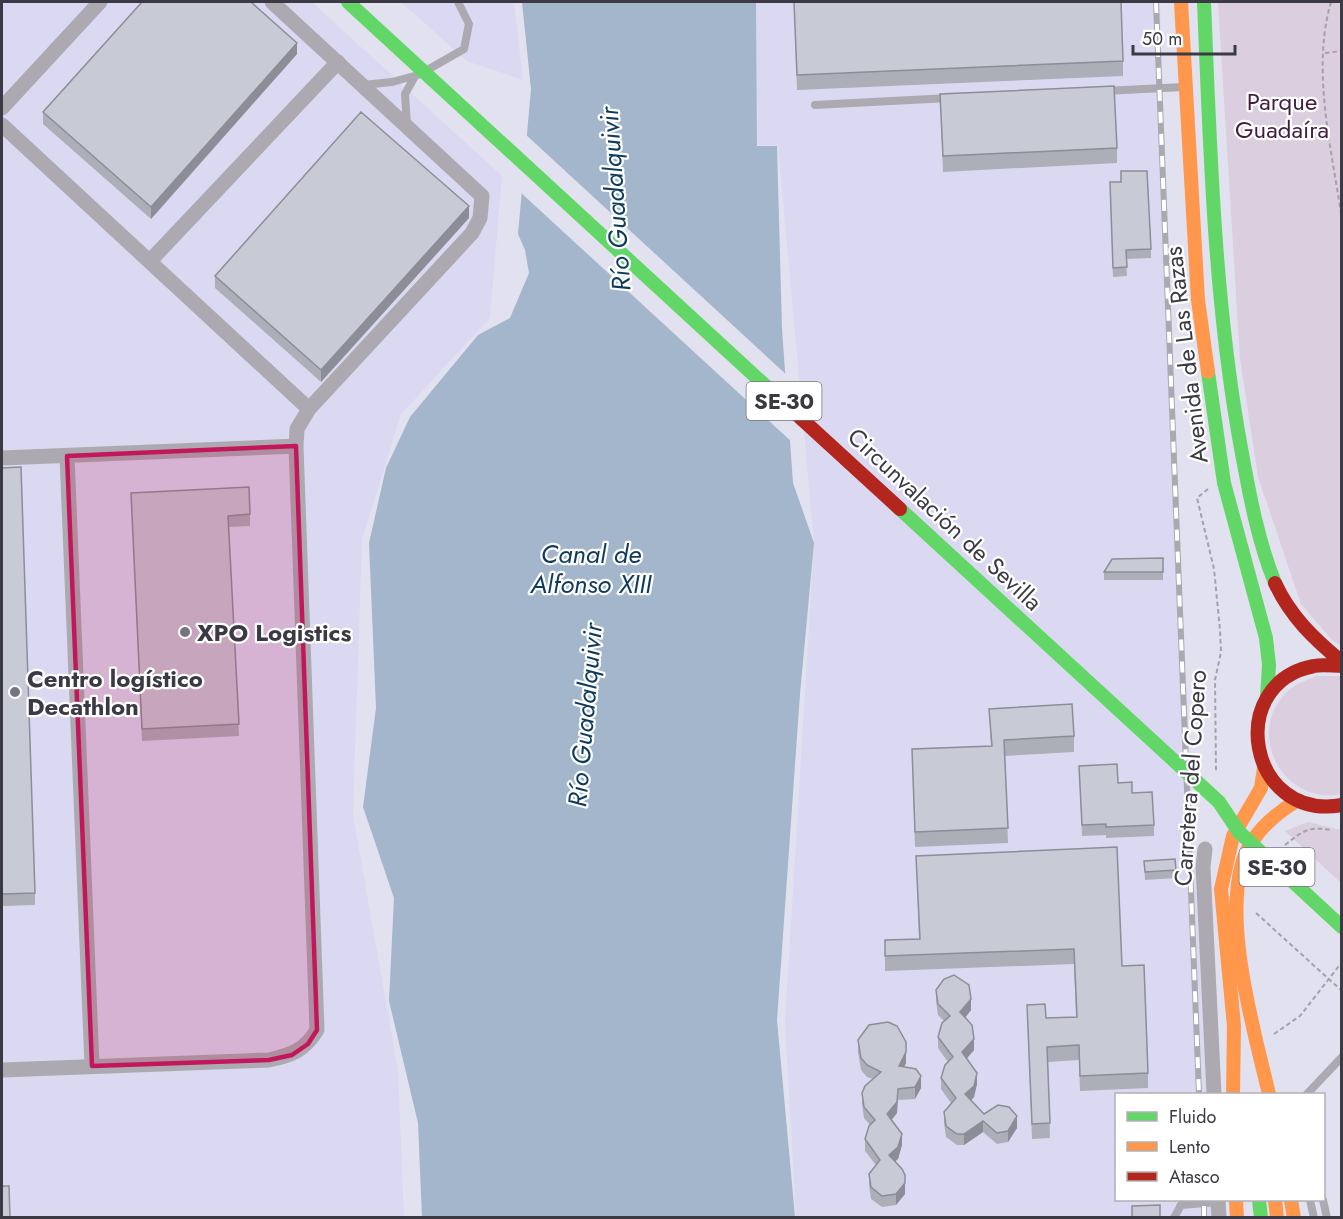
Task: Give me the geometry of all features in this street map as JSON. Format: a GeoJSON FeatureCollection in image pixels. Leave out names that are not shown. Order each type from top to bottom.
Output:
{"type":"FeatureCollection","features":[{"type":"Feature","properties":{"kind":"main road","name":"Circunvalación de Sevilla"},"geometry":{"type":"LineString","coordinates":[[348,2],[1219,802],[1239,832],[1341,927]]}},
{"type":"Feature","properties":{"kind":"main road","name":"Avenida de Las Razas"},"geometry":{"type":"LineString","coordinates":[[1181,2],[1198,300],[1224,483],[1266,638],[1269,665],[1267,698]]}},
{"type":"Feature","properties":{"kind":"main road","name":"Avenida de Las Razas"},"geometry":{"type":"LineString","coordinates":[[1204,2],[1220,291],[1234,414],[1258,536],[1282,598],[1303,630],[1341,664]]}},
{"type":"Feature","properties":{"kind":"main road"},"geometry":{"type":"LineString","coordinates":[[1244,1093],[1234,1026],[1221,889],[1233,836],[1261,788],[1264,768],[1256,733],[1259,715],[1267,698],[1282,681],[1302,669],[1317,665],[1341,664]]}},
{"type":"Feature","properties":{"kind":"main road"},"geometry":{"type":"LineString","coordinates":[[1264,768],[1278,787],[1298,800],[1324,806],[1341,814]]}},
{"type":"Feature","properties":{"kind":"main road"},"geometry":{"type":"LineString","coordinates":[[1261,1093],[1239,920],[1241,866],[1251,843],[1273,816],[1298,800]]}},
{"type":"Feature","properties":{"kind":"main road","name":"Circunvalación de Sevilla"},"geometry":{"type":"LineString","coordinates":[[1219,802],[1250,819],[1275,842]]}},
{"type":"Feature","properties":{"kind":"main road"},"geometry":{"type":"LineString","coordinates":[[1324,806],[1341,805]]}},
{"type":"Feature","properties":{"kind":"main road"},"geometry":{"type":"LineString","coordinates":[[1250,1009],[1269,1093]]}},
{"type":"Feature","properties":{"kind":"main road"},"geometry":{"type":"LineString","coordinates":[[1233,1093],[1234,1026]]}},
{"type":"Feature","properties":{"kind":"main road"},"geometry":{"type":"LineString","coordinates":[[1236,1201],[1237,1218]]}},
{"type":"Feature","properties":{"kind":"main road"},"geometry":{"type":"LineString","coordinates":[[1258,1201],[1261,1218]]}},
{"type":"Feature","properties":{"kind":"main road"},"geometry":{"type":"LineString","coordinates":[[1275,1201],[1277,1218]]}},
{"type":"Feature","properties":{"kind":"main road"},"geometry":{"type":"LineString","coordinates":[[1291,1201],[1294,1218]]}},
{"type":"Feature","properties":{"kind":"street"},"geometry":{"type":"LineString","coordinates":[[2,108],[100,2]]}},
{"type":"Feature","properties":{"kind":"street"},"geometry":{"type":"LineString","coordinates":[[2,1070],[269,1060],[292,1055],[308,1044],[317,1030],[297,429],[309,409],[472,232],[480,218],[482,196],[272,2]]}},
{"type":"Feature","properties":{"kind":"street"},"geometry":{"type":"LineString","coordinates":[[150,261],[338,62]]}},
{"type":"Feature","properties":{"kind":"street"},"geometry":{"type":"LineString","coordinates":[[2,125],[309,409]]}},
{"type":"Feature","properties":{"kind":"street"},"geometry":{"type":"LineString","coordinates":[[2,458],[296,446]]}},
{"type":"Feature","properties":{"kind":"street"},"geometry":{"type":"LineString","coordinates":[[67,456],[92,1066]]}},
{"type":"Feature","properties":{"kind":"street","name":"Carretera del Copero"},"geometry":{"type":"LineString","coordinates":[[1205,849],[1203,867],[1214,1093]]}},
{"type":"Feature","properties":{"kind":"street"},"geometry":{"type":"LineString","coordinates":[[1218,1201],[1219,1218]]}},
{"type":"Feature","properties":{"kind":"lane"},"geometry":{"type":"LineString","coordinates":[[363,85],[414,78],[464,50],[469,24],[458,2]]}},
{"type":"Feature","properties":{"kind":"lane"},"geometry":{"type":"LineString","coordinates":[[408,126],[405,94],[414,78]]}},
{"type":"Feature","properties":{"kind":"lane"},"geometry":{"type":"LineString","coordinates":[[1100,91],[1185,87]]}},
{"type":"Feature","properties":{"kind":"lane"},"geometry":{"type":"LineString","coordinates":[[815,105],[957,98]]}},
{"type":"Feature","properties":{"kind":"lane"},"geometry":{"type":"LineString","coordinates":[[1309,1093],[1341,1057]]}},
{"type":"Feature","properties":{"kind":"lane"},"geometry":{"type":"LineString","coordinates":[[1174,1218],[1182,1205],[1218,1201]]}},
{"type":"Feature","properties":{"kind":"lane"},"geometry":{"type":"LineString","coordinates":[[1310,1201],[1314,1218]]}},
{"type":"Feature","properties":{"kind":"lane"},"geometry":{"type":"LineString","coordinates":[[1323,1201],[1327,1218]]}},
{"type":"Feature","properties":{"kind":"path"},"geometry":{"type":"LineString","coordinates":[[1331,2],[1326,21],[1324,93],[1341,220]]}},
{"type":"Feature","properties":{"kind":"path"},"geometry":{"type":"LineString","coordinates":[[1325,52],[1341,51]]}},
{"type":"Feature","properties":{"kind":"path","name":"Carretera del Copero"},"geometry":{"type":"LineString","coordinates":[[1216,774],[1215,680],[1221,652],[1220,630],[1214,569],[1197,498],[1203,491],[1224,483]]}},
{"type":"Feature","properties":{"kind":"path"},"geometry":{"type":"LineString","coordinates":[[1303,831],[1315,827],[1331,830]]}},
{"type":"Feature","properties":{"kind":"path"},"geometry":{"type":"LineString","coordinates":[[1255,922],[1254,911],[1341,990]]}},
{"type":"Feature","properties":{"kind":"path"},"geometry":{"type":"LineString","coordinates":[[1269,1027],[1271,1036],[1300,1016],[1341,962]]}},
{"type":"Feature","properties":{"kind":"highlighted area"},"geometry":{"type":"Polygon","coordinates":[[[296,446],[317,1030],[308,1044],[292,1055],[269,1060],[92,1066],[67,456],[296,446]]]}},
{"type":"Feature","properties":{"kind":"shaded area"},"geometry":{"type":"Polygon","coordinates":[[[2,2],[312,2],[502,176],[490,318],[401,414],[362,540],[353,815],[398,1070],[404,1217],[2,1218],[2,2]]]}},
{"type":"Feature","properties":{"kind":"shaded area"},"geometry":{"type":"Polygon","coordinates":[[[401,2],[514,2],[523,80],[467,61],[401,2]]]}},
{"type":"Feature","properties":{"kind":"shaded area"},"geometry":{"type":"Polygon","coordinates":[[[755,2],[1160,2],[1172,386],[1206,1093],[1115,1093],[1115,1201],[1212,1201],[1212,1217],[796,1217],[785,1022],[814,543],[778,145],[758,145],[755,2]]]}},
{"type":"Feature","properties":{"kind":"green space","name":"Parque Guadaíra"},"geometry":{"type":"Polygon","coordinates":[[[1218,2],[1341,2],[1341,645],[1333,641],[1301,604],[1258,477],[1240,359],[1218,2]]]}},
{"type":"Feature","properties":{"kind":"green space"},"geometry":{"type":"Polygon","coordinates":[[[1316,676],[1341,676],[1341,794],[1321,795],[1302,789],[1288,778],[1276,763],[1270,745],[1269,727],[1275,709],[1290,689],[1316,676]]]}},
{"type":"Feature","properties":{"kind":"green space"},"geometry":{"type":"Polygon","coordinates":[[[1308,822],[1341,830],[1341,883],[1285,831],[1308,822]]]}},
{"type":"Feature","properties":{"kind":"water","name":"Canal de Alfonso XIII"},"geometry":{"type":"Polygon","coordinates":[[[522,2],[756,2],[757,146],[777,146],[782,329],[793,483],[814,543],[800,694],[777,1020],[795,1217],[422,1217],[418,1123],[389,1001],[394,898],[363,807],[376,708],[369,543],[386,468],[410,417],[478,335],[510,318],[529,273],[525,250],[518,234],[531,89],[522,2]]]}},
{"type":"Feature","properties":{"kind":"pier"},"geometry":{"type":"Polygon","coordinates":[[[524,133],[789,377],[793,443],[519,191],[524,133]]]}},
{"type":"Feature","properties":{"kind":"building"},"geometry":{"type":"Polygon","coordinates":[[[142,2],[251,2],[297,43],[151,207],[43,112],[142,2]]]}},
{"type":"Feature","properties":{"kind":"building"},"geometry":{"type":"Polygon","coordinates":[[[794,2],[1121,2],[1123,61],[797,75],[794,2]]]}},
{"type":"Feature","properties":{"kind":"building"},"geometry":{"type":"Polygon","coordinates":[[[1114,86],[1117,148],[943,156],[940,94],[1114,86]]]}},
{"type":"Feature","properties":{"kind":"building"},"geometry":{"type":"Polygon","coordinates":[[[361,112],[469,206],[321,370],[215,276],[361,112]]]}},
{"type":"Feature","properties":{"kind":"building"},"geometry":{"type":"Polygon","coordinates":[[[1121,171],[1147,171],[1151,249],[1126,250],[1127,267],[1113,268],[1110,182],[1121,182],[1121,171]]]}},
{"type":"Feature","properties":{"kind":"building","name":"Centro logístico Decathlon"},"geometry":{"type":"Polygon","coordinates":[[[21,467],[35,893],[2,894],[2,468],[21,467]]]}},
{"type":"Feature","properties":{"kind":"building","name":"XPO Logistics"},"geometry":{"type":"Polygon","coordinates":[[[249,487],[250,514],[228,516],[239,724],[142,729],[131,493],[249,487]]]}},
{"type":"Feature","properties":{"kind":"building"},"geometry":{"type":"Polygon","coordinates":[[[1163,558],[1163,572],[1104,572],[1112,559],[1163,558]]]}},
{"type":"Feature","properties":{"kind":"building"},"geometry":{"type":"Polygon","coordinates":[[[1072,704],[1074,736],[1004,740],[1008,828],[915,832],[912,749],[992,746],[989,709],[1072,704]]]}},
{"type":"Feature","properties":{"kind":"building"},"geometry":{"type":"Polygon","coordinates":[[[1117,764],[1118,783],[1132,782],[1132,793],[1152,792],[1154,825],[1106,827],[1106,824],[1082,825],[1079,766],[1117,764]]]}},
{"type":"Feature","properties":{"kind":"building"},"geometry":{"type":"Polygon","coordinates":[[[1117,847],[1122,966],[1144,965],[1148,1073],[1080,1076],[1079,1045],[1047,1047],[1050,1123],[1032,1124],[1027,1005],[1045,1004],[1046,1018],[1077,1017],[1074,949],[885,956],[885,940],[920,939],[916,856],[1117,847]]]}},
{"type":"Feature","properties":{"kind":"building"},"geometry":{"type":"Polygon","coordinates":[[[1175,859],[1176,870],[1145,872],[1144,861],[1175,859]]]}},
{"type":"Feature","properties":{"kind":"building"},"geometry":{"type":"Polygon","coordinates":[[[954,975],[969,985],[971,999],[960,1012],[972,1025],[974,1039],[962,1052],[977,1073],[974,1086],[965,1094],[984,1114],[998,1105],[1009,1107],[1017,1116],[1008,1131],[997,1133],[983,1121],[964,1134],[957,1134],[946,1126],[944,1112],[956,1098],[941,1078],[945,1065],[953,1057],[938,1037],[942,1023],[950,1016],[938,1004],[936,990],[944,979],[954,975]]]}},
{"type":"Feature","properties":{"kind":"building"},"geometry":{"type":"Polygon","coordinates":[[[888,1022],[897,1026],[906,1042],[906,1052],[899,1066],[916,1069],[921,1076],[915,1087],[898,1089],[897,1102],[887,1114],[902,1134],[898,1147],[889,1155],[902,1169],[905,1183],[896,1194],[882,1196],[871,1187],[869,1174],[880,1160],[865,1139],[869,1126],[875,1120],[864,1107],[862,1093],[865,1086],[881,1072],[867,1065],[861,1058],[858,1040],[869,1025],[888,1022]]]}},
{"type":"Feature","properties":{"kind":"building"},"geometry":{"type":"Polygon","coordinates":[[[2,1186],[9,1186],[10,1218],[2,1218],[2,1186]]]}},
{"type":"Feature","properties":{"kind":"building"},"geometry":{"type":"Polygon","coordinates":[[[1160,1205],[1160,1218],[1132,1218],[1132,1206],[1160,1205]]]}},
{"type":"Feature","properties":{"kind":"railway"},"geometry":{"type":"LineString","coordinates":[[1156,2],[1199,1093]]}},
{"type":"Feature","properties":{"kind":"railway"},"geometry":{"type":"LineString","coordinates":[[1204,1206],[1204,1218]]}},
{"type":"Feature","properties":{"kind":"traffic: fast"},"geometry":{"type":"LineString","coordinates":[[348,2],[769,389]]}},
{"type":"Feature","properties":{"kind":"traffic: fast"},"geometry":{"type":"LineString","coordinates":[[1204,2],[1214,220],[1224,329],[1249,492],[1275,583]]}},
{"type":"Feature","properties":{"kind":"traffic: fast"},"geometry":{"type":"LineString","coordinates":[[1208,372],[1224,483],[1266,638],[1269,665],[1267,698]]}},
{"type":"Feature","properties":{"kind":"traffic: fast"},"geometry":{"type":"LineString","coordinates":[[900,509],[1219,802],[1239,832],[1342,927]]}},
{"type":"Feature","properties":{"kind":"traffic: fast"},"geometry":{"type":"LineString","coordinates":[[1259,1201],[1261,1218]]}},
{"type":"Feature","properties":{"kind":"traffic: slow"},"geometry":{"type":"LineString","coordinates":[[1181,2],[1198,300],[1208,372]]}},
{"type":"Feature","properties":{"kind":"traffic: slow"},"geometry":{"type":"LineString","coordinates":[[1233,1093],[1234,1026],[1221,889],[1233,836],[1261,788],[1264,768]]}},
{"type":"Feature","properties":{"kind":"traffic: slow"},"geometry":{"type":"LineString","coordinates":[[1269,1093],[1243,979],[1239,947],[1237,889],[1242,864],[1257,835],[1271,819],[1298,800]]}},
{"type":"Feature","properties":{"kind":"traffic: slow"},"geometry":{"type":"LineString","coordinates":[[1236,1201],[1237,1218]]}},
{"type":"Feature","properties":{"kind":"traffic: slow"},"geometry":{"type":"LineString","coordinates":[[1275,1201],[1277,1218]]}},
{"type":"Feature","properties":{"kind":"traffic: slow"},"geometry":{"type":"LineString","coordinates":[[1291,1201],[1294,1218]]}},
{"type":"Feature","properties":{"kind":"traffic: jam"},"geometry":{"type":"LineString","coordinates":[[769,389],[900,509]]}},
{"type":"Feature","properties":{"kind":"traffic: jam"},"geometry":{"type":"LineString","coordinates":[[1275,583],[1288,606],[1304,626],[1342,662]]}},
{"type":"Feature","properties":{"kind":"traffic: jam"},"geometry":{"type":"LineString","coordinates":[[1342,666],[1314,666],[1286,678],[1267,697],[1259,722],[1259,748],[1268,773],[1285,793],[1310,805],[1342,805]]}},
{"type":"Feature","properties":{"kind":"place","name":"XPO Logistics"},"geometry":{"type":"Point","coordinates":[185,632]}},
{"type":"Feature","properties":{"kind":"place","name":"Centro logístico Decathlon"},"geometry":{"type":"Point","coordinates":[15,692]}},
{"type":"Feature","properties":{"kind":"water label","name":"Río Guadalquivir"},"geometry":{"type":"Point","coordinates":[615,199]}},
{"type":"Feature","properties":{"kind":"water label","name":"Río Guadalquivir"},"geometry":{"type":"Point","coordinates":[585,715]}}]}
